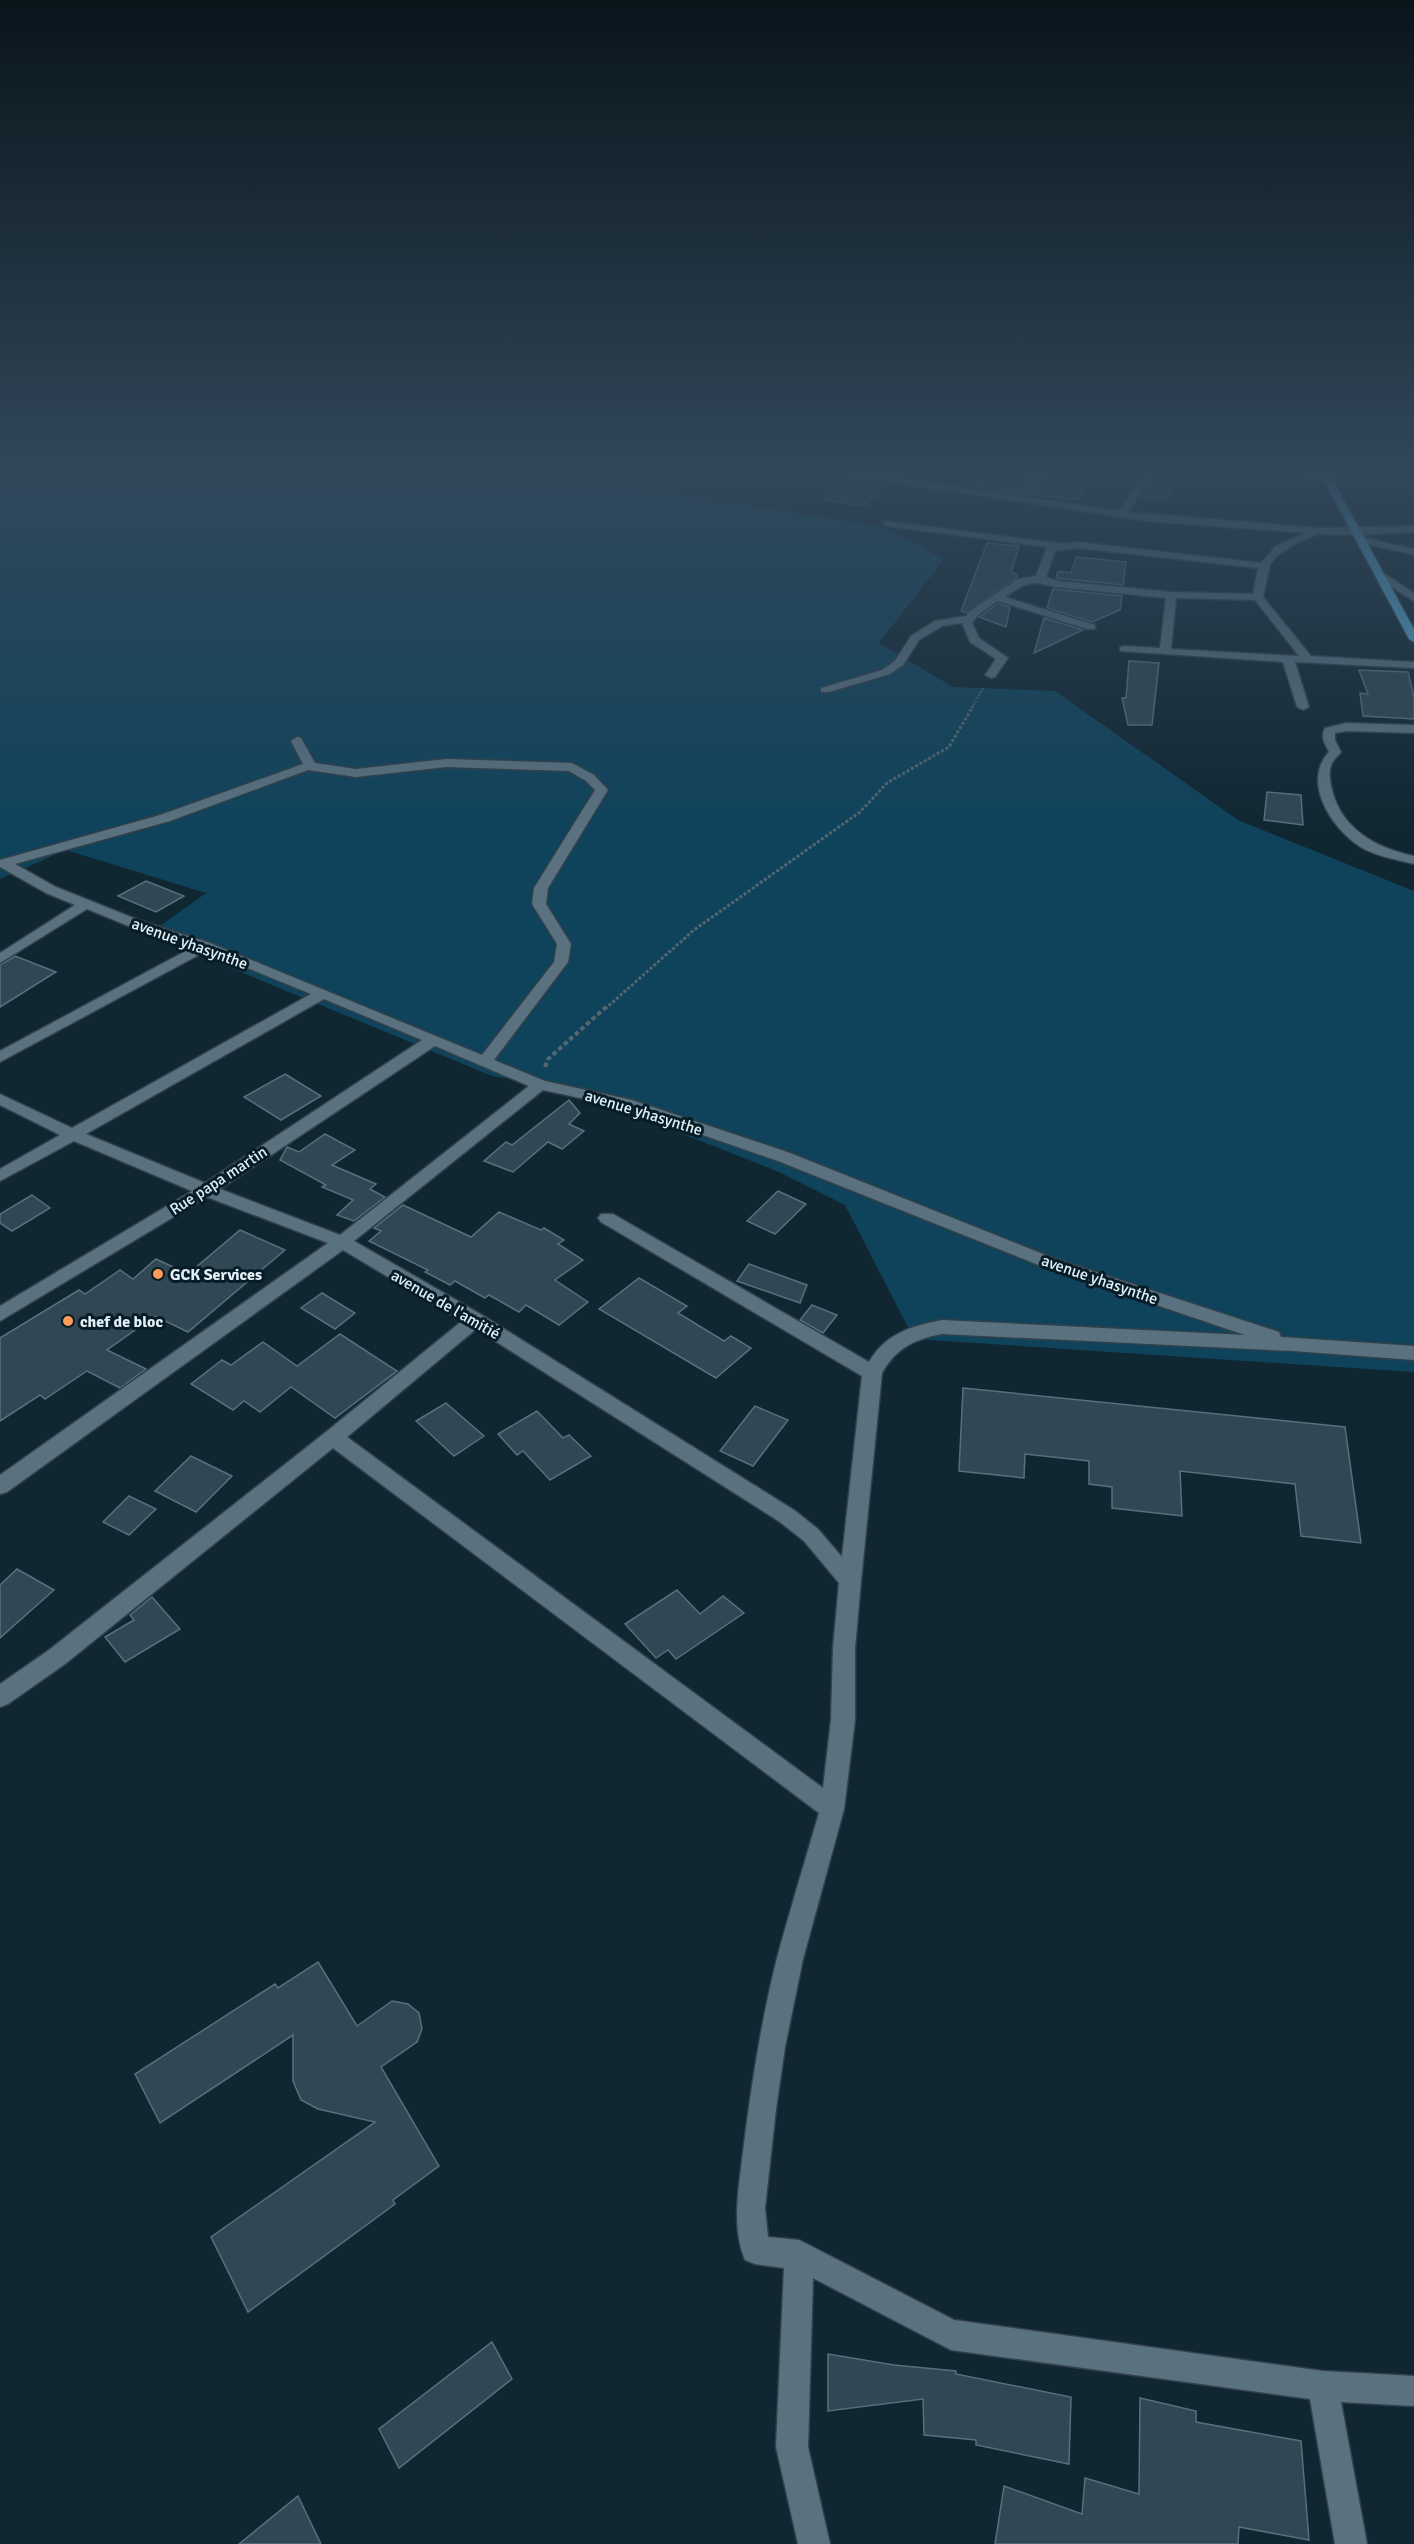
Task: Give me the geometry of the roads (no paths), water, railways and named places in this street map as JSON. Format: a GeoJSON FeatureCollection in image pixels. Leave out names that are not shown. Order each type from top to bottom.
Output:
{"type":"FeatureCollection","features":[{"type":"Feature","properties":{"kind":"highway"},"geometry":{"type":"LineString","coordinates":[[1389,592],[1414,639]]}},
{"type":"Feature","properties":{"kind":"street"},"geometry":{"type":"LineString","coordinates":[[991,675],[1002,658],[974,640],[967,623],[974,613],[1007,592]]}},
{"type":"Feature","properties":{"kind":"street"},"geometry":{"type":"LineString","coordinates":[[1137,592],[1258,597]]}},
{"type":"Feature","properties":{"kind":"street"},"geometry":{"type":"LineString","coordinates":[[1259,592],[1258,597],[1308,660]]}},
{"type":"Feature","properties":{"kind":"street"},"geometry":{"type":"LineString","coordinates":[[1166,652],[1171,595]]}},
{"type":"Feature","properties":{"kind":"street"},"geometry":{"type":"LineString","coordinates":[[998,598],[1091,627]]}},
{"type":"Feature","properties":{"kind":"street"},"geometry":{"type":"LineString","coordinates":[[825,690],[886,672],[899,663],[915,638],[939,623],[970,619]]}},
{"type":"Feature","properties":{"kind":"street"},"geometry":{"type":"LineString","coordinates":[[1124,649],[1414,665]]}},
{"type":"Feature","properties":{"kind":"street"},"geometry":{"type":"LineString","coordinates":[[1288,659],[1303,707]]}},
{"type":"Feature","properties":{"kind":"street"},"geometry":{"type":"LineString","coordinates":[[1414,729],[1346,727],[1329,731],[1329,740],[1335,752],[1326,763],[1324,787],[1333,810],[1361,842],[1385,853],[1414,860]]}},
{"type":"Feature","properties":{"kind":"street"},"geometry":{"type":"LineString","coordinates":[[297,741],[310,765],[307,766],[356,773],[446,763],[572,767],[590,778],[602,790],[541,888],[538,904],[564,944],[561,962],[484,1062]]}},
{"type":"Feature","properties":{"kind":"street","name":"avenue yhasynthe"},"geometry":{"type":"LineString","coordinates":[[307,766],[165,818],[3,863],[51,890],[205,946],[323,993],[540,1085],[626,1102],[762,1149],[1047,1262],[1293,1344]]}},
{"type":"Feature","properties":{"kind":"street"},"geometry":{"type":"LineString","coordinates":[[0,959],[86,904]]}},
{"type":"Feature","properties":{"kind":"street"},"geometry":{"type":"LineString","coordinates":[[0,1057],[205,946]]}},
{"type":"Feature","properties":{"kind":"street"},"geometry":{"type":"LineString","coordinates":[[0,1176],[323,993]]}},
{"type":"Feature","properties":{"kind":"street","name":"Rue papa martin"},"geometry":{"type":"LineString","coordinates":[[0,1315],[206,1190],[433,1040]]}},
{"type":"Feature","properties":{"kind":"street"},"geometry":{"type":"LineString","coordinates":[[0,1486],[342,1242],[540,1085]]}},
{"type":"Feature","properties":{"kind":"street","name":"avenue de l'amitié"},"geometry":{"type":"LineString","coordinates":[[0,1099],[73,1135],[206,1190],[342,1242],[475,1320],[787,1516],[811,1535],[850,1581]]}},
{"type":"Feature","properties":{"kind":"street"},"geometry":{"type":"LineString","coordinates":[[607,1218],[872,1373]]}},
{"type":"Feature","properties":{"kind":"street"},"geometry":{"type":"LineString","coordinates":[[0,1697],[57,1657],[333,1437],[475,1320]]}},
{"type":"Feature","properties":{"kind":"street"},"geometry":{"type":"LineString","coordinates":[[1414,1353],[1293,1344],[942,1327],[922,1330],[903,1338],[891,1345],[882,1355],[872,1373],[850,1581],[844,1648],[843,1720],[832,1809],[790,1959],[772,2047],[762,2109],[751,2208],[755,2250],[799,2255],[951,2335],[1323,2386],[1414,2391]]}},
{"type":"Feature","properties":{"kind":"street"},"geometry":{"type":"LineString","coordinates":[[333,1437],[832,1809]]}},
{"type":"Feature","properties":{"kind":"street"},"geometry":{"type":"LineString","coordinates":[[799,2255],[792,2447],[814,2544]]}},
{"type":"Feature","properties":{"kind":"street"},"geometry":{"type":"LineString","coordinates":[[1323,2386],[1351,2544]]}},
{"type":"Feature","properties":{"kind":"place","name":"GCK Services"},"geometry":{"type":"Point","coordinates":[158,1274]}},
{"type":"Feature","properties":{"kind":"place","name":"chef de bloc"},"geometry":{"type":"Point","coordinates":[68,1321]}}]}
